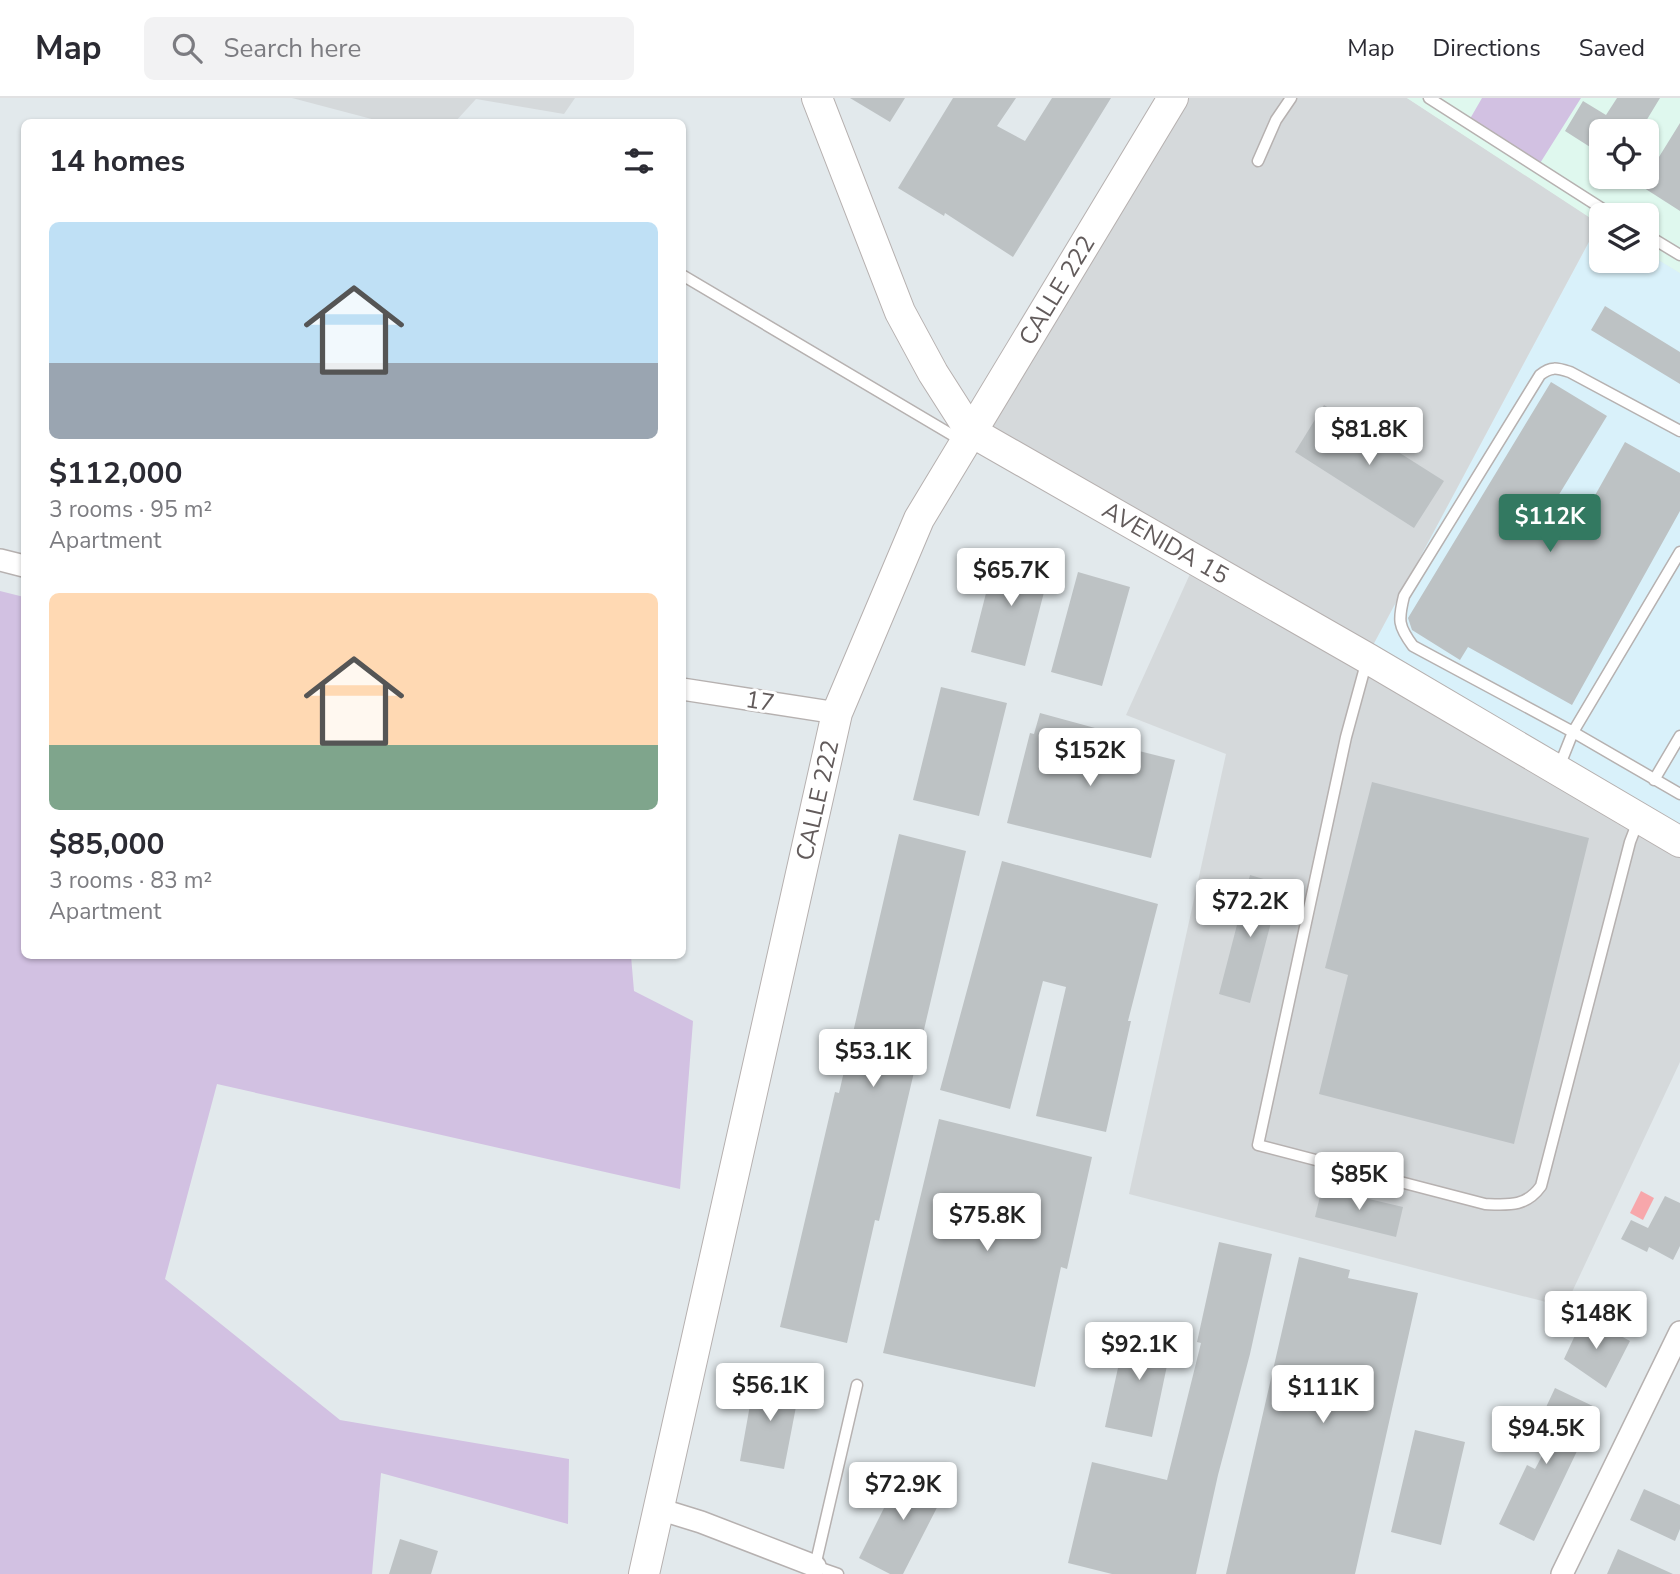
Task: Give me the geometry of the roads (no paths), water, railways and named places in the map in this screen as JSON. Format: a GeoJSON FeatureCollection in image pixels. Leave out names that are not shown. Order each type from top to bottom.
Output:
{"type":"FeatureCollection","features":[{"type":"Feature","properties":{"kind":"main road","name":"AVENIDA 15"},"geometry":{"type":"LineString","coordinates":[[817,98],[900,312],[967,437],[1367,658],[1680,842]]}},
{"type":"Feature","properties":{"kind":"main road","name":"CALLE 222"},"geometry":{"type":"LineString","coordinates":[[645,1574],[837,713],[919,519],[1173,98]]}},
{"type":"Feature","properties":{"kind":"street"},"geometry":{"type":"LineString","coordinates":[[0,559],[21,565]]}},
{"type":"Feature","properties":{"kind":"street","name":"17"},"geometry":{"type":"LineString","coordinates":[[686,690],[837,713]]}},
{"type":"Feature","properties":{"kind":"street"},"geometry":{"type":"LineString","coordinates":[[1562,1574],[1680,1332]]}},
{"type":"Feature","properties":{"kind":"street"},"geometry":{"type":"LineString","coordinates":[[659,1509],[701,1522],[815,1566]]}},
{"type":"Feature","properties":{"kind":"lane"},"geometry":{"type":"LineString","coordinates":[[1258,161],[1276,120],[1291,98]]}},
{"type":"Feature","properties":{"kind":"lane"},"geometry":{"type":"LineString","coordinates":[[1429,98],[1593,203]]}},
{"type":"Feature","properties":{"kind":"lane"},"geometry":{"type":"LineString","coordinates":[[1659,243],[1680,255]]}},
{"type":"Feature","properties":{"kind":"lane"},"geometry":{"type":"LineString","coordinates":[[686,277],[967,437]]}},
{"type":"Feature","properties":{"kind":"lane"},"geometry":{"type":"LineString","coordinates":[[1680,431],[1570,372],[1556,368],[1547,369],[1540,375],[1404,596],[1399,616],[1402,631],[1413,646],[1573,732],[1680,794]]}},
{"type":"Feature","properties":{"kind":"lane"},"geometry":{"type":"LineString","coordinates":[[1558,770],[1573,732],[1680,552]]}},
{"type":"Feature","properties":{"kind":"lane"},"geometry":{"type":"LineString","coordinates":[[1367,658],[1346,737],[1258,1145],[1485,1204],[1516,1206],[1533,1196],[1541,1186],[1630,842],[1639,818]]}},
{"type":"Feature","properties":{"kind":"lane"},"geometry":{"type":"LineString","coordinates":[[1654,780],[1680,736]]}},
{"type":"Feature","properties":{"kind":"lane"},"geometry":{"type":"LineString","coordinates":[[838,1574],[815,1566],[857,1385]]}}]}
